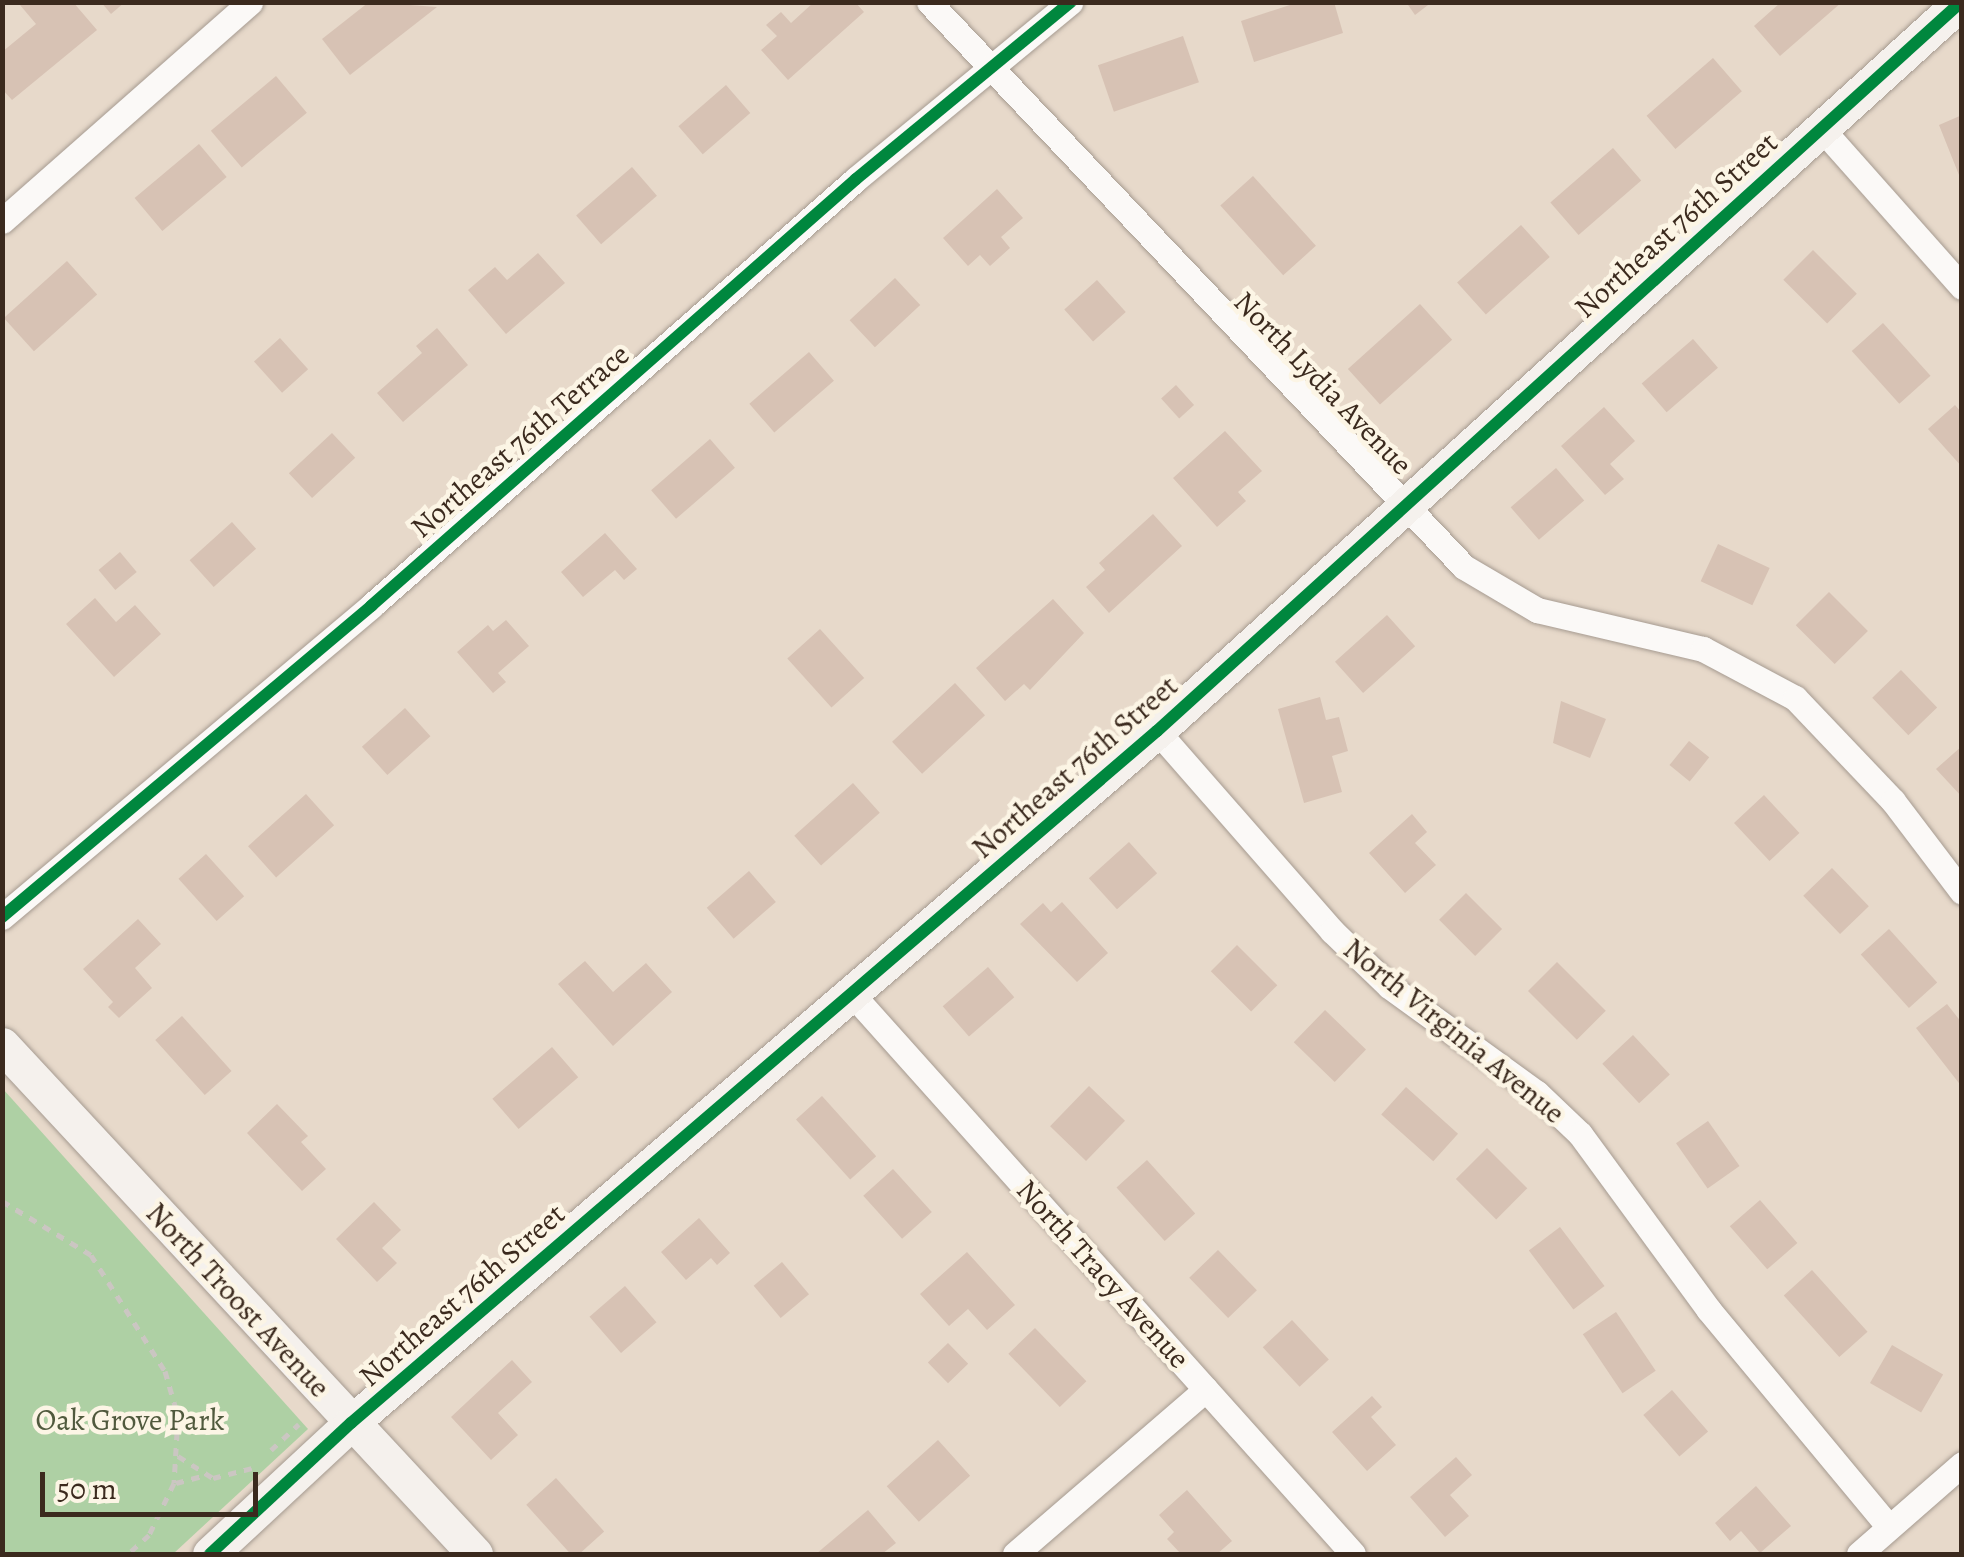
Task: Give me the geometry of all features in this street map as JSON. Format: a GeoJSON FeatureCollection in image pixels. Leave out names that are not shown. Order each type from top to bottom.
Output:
{"type":"FeatureCollection","features":[{"type":"Feature","properties":{"kind":"street"},"geometry":{"type":"LineString","coordinates":[[2,220],[250,2]]}},
{"type":"Feature","properties":{"kind":"street","name":"North Lydia Avenue"},"geometry":{"type":"LineString","coordinates":[[929,2],[1464,567],[1525,604],[1576,623],[1702,648],[1795,698],[1894,801],[1962,892]]}},
{"type":"Feature","properties":{"kind":"street","name":"Northeast 76th Terrace"},"geometry":{"type":"LineString","coordinates":[[2,917],[1071,2]]}},
{"type":"Feature","properties":{"kind":"street","name":"Northeast 76th Street"},"geometry":{"type":"LineString","coordinates":[[210,1554],[351,1423],[1157,731],[1961,2]]}},
{"type":"Feature","properties":{"kind":"street"},"geometry":{"type":"LineString","coordinates":[[1820,128],[1962,287]]}},
{"type":"Feature","properties":{"kind":"street","name":"North Virginia Avenue"},"geometry":{"type":"LineString","coordinates":[[1157,731],[1332,931],[1389,986],[1522,1082],[1580,1134],[1708,1309],[1890,1528]]}},
{"type":"Feature","properties":{"kind":"street","name":"North Tracy Avenue"},"geometry":{"type":"LineString","coordinates":[[852,994],[1352,1554]]}},
{"type":"Feature","properties":{"kind":"street","name":"North Troost Avenue"},"geometry":{"type":"LineString","coordinates":[[2,1045],[475,1554]]}},
{"type":"Feature","properties":{"kind":"street"},"geometry":{"type":"LineString","coordinates":[[1015,1554],[1206,1389]]}},
{"type":"Feature","properties":{"kind":"street"},"geometry":{"type":"LineString","coordinates":[[1860,1554],[1962,1464]]}},
{"type":"Feature","properties":{"kind":"path"},"geometry":{"type":"LineString","coordinates":[[2,1201],[62,1232],[91,1255],[166,1371],[178,1416],[174,1483],[149,1535],[128,1554]]}},
{"type":"Feature","properties":{"kind":"path"},"geometry":{"type":"LineString","coordinates":[[266,1455],[306,1420]]}},
{"type":"Feature","properties":{"kind":"path"},"geometry":{"type":"LineString","coordinates":[[178,1456],[202,1476]]}},
{"type":"Feature","properties":{"kind":"path"},"geometry":{"type":"LineString","coordinates":[[174,1483],[202,1476],[226,1477],[256,1465]]}},
{"type":"Feature","properties":{"kind":"green space","name":"Oak Grove Park"},"geometry":{"type":"Polygon","coordinates":[[[3,1089],[308,1429],[173,1554],[3,1554],[3,1089]]]}},
{"type":"Feature","properties":{"kind":"building"},"geometry":{"type":"Polygon","coordinates":[[[73,2],[97,30],[12,100],[2,89],[2,52],[36,24],[20,5],[73,2]]]}},
{"type":"Feature","properties":{"kind":"building"},"geometry":{"type":"Polygon","coordinates":[[[101,2],[125,2],[111,14],[101,2]]]}},
{"type":"Feature","properties":{"kind":"building"},"geometry":{"type":"Polygon","coordinates":[[[369,2],[437,7],[350,75],[322,39],[369,2]]]}},
{"type":"Feature","properties":{"kind":"building"},"geometry":{"type":"Polygon","coordinates":[[[814,2],[855,2],[864,12],[788,80],[761,50],[777,36],[766,25],[781,12],[791,23],[814,2]]]}},
{"type":"Feature","properties":{"kind":"building"},"geometry":{"type":"Polygon","coordinates":[[[1299,2],[1334,2],[1343,33],[1254,62],[1241,21],[1299,2]]]}},
{"type":"Feature","properties":{"kind":"building"},"geometry":{"type":"Polygon","coordinates":[[[1406,2],[1432,2],[1415,15],[1406,2]]]}},
{"type":"Feature","properties":{"kind":"building"},"geometry":{"type":"Polygon","coordinates":[[[1781,2],[1842,2],[1780,56],[1754,26],[1781,2]]]}},
{"type":"Feature","properties":{"kind":"building"},"geometry":{"type":"Polygon","coordinates":[[[1183,36],[1199,82],[1114,112],[1098,65],[1183,36]]]}},
{"type":"Feature","properties":{"kind":"building"},"geometry":{"type":"Polygon","coordinates":[[[1713,58],[1742,91],[1675,149],[1647,116],[1713,58]]]}},
{"type":"Feature","properties":{"kind":"building"},"geometry":{"type":"Polygon","coordinates":[[[276,76],[307,113],[242,167],[211,131],[276,76]]]}},
{"type":"Feature","properties":{"kind":"building"},"geometry":{"type":"Polygon","coordinates":[[[726,85],[750,113],[703,154],[678,126],[726,85]]]}},
{"type":"Feature","properties":{"kind":"building"},"geometry":{"type":"Polygon","coordinates":[[[1962,115],[1962,180],[1961,180],[1939,125],[1962,115]]]}},
{"type":"Feature","properties":{"kind":"building"},"geometry":{"type":"Polygon","coordinates":[[[199,144],[227,177],[162,231],[135,198],[199,144]]]}},
{"type":"Feature","properties":{"kind":"building"},"geometry":{"type":"Polygon","coordinates":[[[1613,148],[1641,180],[1579,235],[1550,202],[1613,148]]]}},
{"type":"Feature","properties":{"kind":"building"},"geometry":{"type":"Polygon","coordinates":[[[632,167],[657,196],[601,244],[576,216],[632,167]]]}},
{"type":"Feature","properties":{"kind":"building"},"geometry":{"type":"Polygon","coordinates":[[[1253,176],[1316,246],[1283,275],[1220,205],[1253,176]]]}},
{"type":"Feature","properties":{"kind":"building"},"geometry":{"type":"Polygon","coordinates":[[[997,189],[1023,218],[1001,237],[1010,248],[990,266],[980,255],[968,266],[943,238],[997,189]]]}},
{"type":"Feature","properties":{"kind":"building"},"geometry":{"type":"Polygon","coordinates":[[[1521,225],[1550,257],[1486,315],[1457,283],[1521,225]]]}},
{"type":"Feature","properties":{"kind":"building"},"geometry":{"type":"Polygon","coordinates":[[[1813,250],[1857,294],[1827,324],[1783,280],[1813,250]]]}},
{"type":"Feature","properties":{"kind":"building"},"geometry":{"type":"Polygon","coordinates":[[[538,253],[565,283],[506,334],[468,290],[495,267],[507,280],[538,253]]]}},
{"type":"Feature","properties":{"kind":"building"},"geometry":{"type":"Polygon","coordinates":[[[67,261],[97,294],[34,351],[4,318],[67,261]]]}},
{"type":"Feature","properties":{"kind":"building"},"geometry":{"type":"Polygon","coordinates":[[[895,278],[920,305],[875,347],[850,320],[895,278]]]}},
{"type":"Feature","properties":{"kind":"building"},"geometry":{"type":"Polygon","coordinates":[[[1097,280],[1126,312],[1093,341],[1064,309],[1097,280]]]}},
{"type":"Feature","properties":{"kind":"building"},"geometry":{"type":"Polygon","coordinates":[[[1420,304],[1452,340],[1380,405],[1348,369],[1420,304]]]}},
{"type":"Feature","properties":{"kind":"building"},"geometry":{"type":"Polygon","coordinates":[[[1883,323],[1931,376],[1899,404],[1852,351],[1883,323]]]}},
{"type":"Feature","properties":{"kind":"building"},"geometry":{"type":"Polygon","coordinates":[[[437,328],[468,365],[403,422],[377,393],[422,353],[416,346],[437,328]]]}},
{"type":"Feature","properties":{"kind":"building"},"geometry":{"type":"Polygon","coordinates":[[[280,338],[308,369],[282,393],[254,361],[280,338]]]}},
{"type":"Feature","properties":{"kind":"building"},"geometry":{"type":"Polygon","coordinates":[[[1693,339],[1718,368],[1667,412],[1642,384],[1693,339]]]}},
{"type":"Feature","properties":{"kind":"building"},"geometry":{"type":"Polygon","coordinates":[[[809,352],[834,381],[774,433],[749,404],[809,352]]]}},
{"type":"Feature","properties":{"kind":"building"},"geometry":{"type":"Polygon","coordinates":[[[1176,385],[1194,405],[1179,418],[1161,398],[1176,385]]]}},
{"type":"Feature","properties":{"kind":"building"},"geometry":{"type":"Polygon","coordinates":[[[1955,405],[1962,413],[1962,467],[1928,429],[1955,405]]]}},
{"type":"Feature","properties":{"kind":"building"},"geometry":{"type":"Polygon","coordinates":[[[1604,407],[1635,441],[1610,464],[1624,479],[1605,495],[1561,446],[1604,407]]]}},
{"type":"Feature","properties":{"kind":"building"},"geometry":{"type":"Polygon","coordinates":[[[1225,431],[1262,471],[1238,492],[1246,501],[1217,527],[1173,478],[1225,431]]]}},
{"type":"Feature","properties":{"kind":"building"},"geometry":{"type":"Polygon","coordinates":[[[332,433],[355,458],[312,498],[289,473],[332,433]]]}},
{"type":"Feature","properties":{"kind":"building"},"geometry":{"type":"Polygon","coordinates":[[[710,439],[735,468],[676,519],[651,490],[710,439]]]}},
{"type":"Feature","properties":{"kind":"building"},"geometry":{"type":"Polygon","coordinates":[[[1556,468],[1584,500],[1539,540],[1511,507],[1556,468]]]}},
{"type":"Feature","properties":{"kind":"building"},"geometry":{"type":"Polygon","coordinates":[[[1153,514],[1182,546],[1109,613],[1086,587],[1105,570],[1099,563],[1153,514]]]}},
{"type":"Feature","properties":{"kind":"building"},"geometry":{"type":"Polygon","coordinates":[[[232,522],[256,549],[214,587],[190,560],[232,522]]]}},
{"type":"Feature","properties":{"kind":"building"},"geometry":{"type":"Polygon","coordinates":[[[605,533],[637,569],[624,580],[615,570],[583,597],[561,572],[605,533]]]}},
{"type":"Feature","properties":{"kind":"building"},"geometry":{"type":"Polygon","coordinates":[[[1718,544],[1770,568],[1752,605],[1701,581],[1718,544]]]}},
{"type":"Feature","properties":{"kind":"building"},"geometry":{"type":"Polygon","coordinates":[[[120,552],[137,572],[115,590],[99,570],[120,552]]]}},
{"type":"Feature","properties":{"kind":"building"},"geometry":{"type":"Polygon","coordinates":[[[1829,592],[1868,631],[1835,664],[1796,625],[1829,592]]]}},
{"type":"Feature","properties":{"kind":"building"},"geometry":{"type":"Polygon","coordinates":[[[95,598],[116,622],[135,605],[161,634],[114,677],[66,624],[95,598]]]}},
{"type":"Feature","properties":{"kind":"building"},"geometry":{"type":"Polygon","coordinates":[[[1053,599],[1084,633],[1030,690],[1024,684],[1005,701],[976,668],[1053,599]]]}},
{"type":"Feature","properties":{"kind":"building"},"geometry":{"type":"Polygon","coordinates":[[[1387,615],[1415,646],[1363,693],[1335,662],[1387,615]]]}},
{"type":"Feature","properties":{"kind":"building"},"geometry":{"type":"Polygon","coordinates":[[[506,620],[529,646],[498,673],[506,682],[493,693],[457,652],[488,625],[493,631],[506,620]]]}},
{"type":"Feature","properties":{"kind":"building"},"geometry":{"type":"Polygon","coordinates":[[[820,629],[864,678],[831,707],[787,658],[820,629]]]}},
{"type":"Feature","properties":{"kind":"building"},"geometry":{"type":"Polygon","coordinates":[[[1901,670],[1937,707],[1908,735],[1872,698],[1901,670]]]}},
{"type":"Feature","properties":{"kind":"building"},"geometry":{"type":"Polygon","coordinates":[[[955,683],[985,715],[922,774],[892,742],[955,683]]]}},
{"type":"Feature","properties":{"kind":"building"},"geometry":{"type":"Polygon","coordinates":[[[1320,697],[1326,720],[1339,717],[1348,751],[1332,756],[1342,792],[1304,803],[1278,709],[1320,697]]]}},
{"type":"Feature","properties":{"kind":"building"},"geometry":{"type":"Polygon","coordinates":[[[1561,701],[1606,719],[1590,758],[1553,743],[1561,701]]]}},
{"type":"Feature","properties":{"kind":"building"},"geometry":{"type":"Polygon","coordinates":[[[405,708],[430,736],[387,775],[362,747],[405,708]]]}},
{"type":"Feature","properties":{"kind":"building"},"geometry":{"type":"Polygon","coordinates":[[[1689,741],[1709,757],[1690,781],[1669,765],[1689,741]]]}},
{"type":"Feature","properties":{"kind":"building"},"geometry":{"type":"Polygon","coordinates":[[[1962,746],[1962,797],[1936,769],[1962,746]]]}},
{"type":"Feature","properties":{"kind":"building"},"geometry":{"type":"Polygon","coordinates":[[[853,783],[880,813],[821,866],[794,836],[853,783]]]}},
{"type":"Feature","properties":{"kind":"building"},"geometry":{"type":"Polygon","coordinates":[[[306,794],[334,825],[276,877],[248,846],[306,794]]]}},
{"type":"Feature","properties":{"kind":"building"},"geometry":{"type":"Polygon","coordinates":[[[1764,795],[1799,833],[1769,861],[1734,823],[1764,795]]]}},
{"type":"Feature","properties":{"kind":"building"},"geometry":{"type":"Polygon","coordinates":[[[1412,814],[1427,832],[1415,843],[1436,865],[1405,893],[1369,853],[1412,814]]]}},
{"type":"Feature","properties":{"kind":"building"},"geometry":{"type":"Polygon","coordinates":[[[1129,842],[1157,873],[1117,909],[1089,878],[1129,842]]]}},
{"type":"Feature","properties":{"kind":"building"},"geometry":{"type":"Polygon","coordinates":[[[206,854],[244,896],[217,921],[179,879],[206,854]]]}},
{"type":"Feature","properties":{"kind":"building"},"geometry":{"type":"Polygon","coordinates":[[[1832,868],[1869,906],[1840,934],[1803,896],[1832,868]]]}},
{"type":"Feature","properties":{"kind":"building"},"geometry":{"type":"Polygon","coordinates":[[[749,871],[776,902],[734,939],[707,908],[749,871]]]}},
{"type":"Feature","properties":{"kind":"building"},"geometry":{"type":"Polygon","coordinates":[[[1466,893],[1502,929],[1475,956],[1439,920],[1466,893]]]}},
{"type":"Feature","properties":{"kind":"building"},"geometry":{"type":"Polygon","coordinates":[[[1062,902],[1108,953],[1077,982],[1020,924],[1043,903],[1051,912],[1062,902]]]}},
{"type":"Feature","properties":{"kind":"building"},"geometry":{"type":"Polygon","coordinates":[[[138,919],[161,944],[135,968],[152,988],[119,1018],[108,1007],[113,1002],[83,969],[138,919]]]}},
{"type":"Feature","properties":{"kind":"building"},"geometry":{"type":"Polygon","coordinates":[[[1889,929],[1937,983],[1909,1008],[1861,954],[1889,929]]]}},
{"type":"Feature","properties":{"kind":"building"},"geometry":{"type":"Polygon","coordinates":[[[1237,945],[1277,985],[1251,1011],[1211,971],[1237,945]]]}},
{"type":"Feature","properties":{"kind":"building"},"geometry":{"type":"Polygon","coordinates":[[[585,961],[613,992],[646,963],[672,992],[613,1046],[558,984],[585,961]]]}},
{"type":"Feature","properties":{"kind":"building"},"geometry":{"type":"Polygon","coordinates":[[[1557,962],[1606,1011],[1577,1040],[1528,991],[1557,962]]]}},
{"type":"Feature","properties":{"kind":"building"},"geometry":{"type":"Polygon","coordinates":[[[988,967],[1014,997],[969,1037],[943,1006],[988,967]]]}},
{"type":"Feature","properties":{"kind":"building"},"geometry":{"type":"Polygon","coordinates":[[[1947,1004],[1962,1023],[1962,1087],[1916,1028],[1947,1004]]]}},
{"type":"Feature","properties":{"kind":"building"},"geometry":{"type":"Polygon","coordinates":[[[1325,1010],[1366,1050],[1335,1082],[1294,1042],[1325,1010]]]}},
{"type":"Feature","properties":{"kind":"building"},"geometry":{"type":"Polygon","coordinates":[[[182,1016],[232,1071],[205,1095],[155,1040],[182,1016]]]}},
{"type":"Feature","properties":{"kind":"building"},"geometry":{"type":"Polygon","coordinates":[[[1633,1035],[1670,1074],[1639,1103],[1602,1064],[1633,1035]]]}},
{"type":"Feature","properties":{"kind":"building"},"geometry":{"type":"Polygon","coordinates":[[[552,1047],[578,1077],[519,1129],[492,1099],[552,1047]]]}},
{"type":"Feature","properties":{"kind":"building"},"geometry":{"type":"Polygon","coordinates":[[[1089,1086],[1125,1121],[1086,1161],[1050,1126],[1089,1086]]]}},
{"type":"Feature","properties":{"kind":"building"},"geometry":{"type":"Polygon","coordinates":[[[1406,1087],[1458,1134],[1433,1161],[1381,1114],[1406,1087]]]}},
{"type":"Feature","properties":{"kind":"building"},"geometry":{"type":"Polygon","coordinates":[[[822,1096],[876,1156],[850,1180],[796,1119],[822,1096]]]}},
{"type":"Feature","properties":{"kind":"building"},"geometry":{"type":"Polygon","coordinates":[[[277,1104],[308,1136],[301,1142],[326,1169],[302,1191],[247,1133],[277,1104]]]}},
{"type":"Feature","properties":{"kind":"building"},"geometry":{"type":"Polygon","coordinates":[[[1708,1121],[1740,1166],[1708,1188],[1676,1143],[1708,1121]]]}},
{"type":"Feature","properties":{"kind":"building"},"geometry":{"type":"Polygon","coordinates":[[[1487,1148],[1527,1188],[1496,1219],[1456,1179],[1487,1148]]]}},
{"type":"Feature","properties":{"kind":"building"},"geometry":{"type":"Polygon","coordinates":[[[1147,1160],[1195,1214],[1165,1241],[1117,1187],[1147,1160]]]}},
{"type":"Feature","properties":{"kind":"building"},"geometry":{"type":"Polygon","coordinates":[[[893,1169],[932,1212],[902,1239],[863,1196],[893,1169]]]}},
{"type":"Feature","properties":{"kind":"building"},"geometry":{"type":"Polygon","coordinates":[[[1760,1200],[1797,1243],[1767,1269],[1730,1226],[1760,1200]]]}},
{"type":"Feature","properties":{"kind":"building"},"geometry":{"type":"Polygon","coordinates":[[[374,1202],[401,1230],[382,1248],[397,1263],[377,1282],[336,1239],[374,1202]]]}},
{"type":"Feature","properties":{"kind":"building"},"geometry":{"type":"Polygon","coordinates":[[[699,1218],[730,1253],[717,1265],[711,1258],[686,1280],[661,1252],[699,1218]]]}},
{"type":"Feature","properties":{"kind":"building"},"geometry":{"type":"Polygon","coordinates":[[[1560,1227],[1605,1286],[1573,1310],[1529,1250],[1560,1227]]]}},
{"type":"Feature","properties":{"kind":"building"},"geometry":{"type":"Polygon","coordinates":[[[1218,1250],[1257,1290],[1228,1318],[1189,1278],[1218,1250]]]}},
{"type":"Feature","properties":{"kind":"building"},"geometry":{"type":"Polygon","coordinates":[[[967,1252],[1015,1305],[987,1330],[968,1309],[949,1326],[920,1294],[967,1252]]]}},
{"type":"Feature","properties":{"kind":"building"},"geometry":{"type":"Polygon","coordinates":[[[782,1262],[809,1294],[781,1318],[754,1286],[782,1262]]]}},
{"type":"Feature","properties":{"kind":"building"},"geometry":{"type":"Polygon","coordinates":[[[1812,1270],[1868,1332],[1839,1357],[1784,1295],[1812,1270]]]}},
{"type":"Feature","properties":{"kind":"building"},"geometry":{"type":"Polygon","coordinates":[[[625,1286],[656,1322],[621,1353],[590,1317],[625,1286]]]}},
{"type":"Feature","properties":{"kind":"building"},"geometry":{"type":"Polygon","coordinates":[[[1616,1312],[1656,1371],[1623,1393],[1583,1334],[1616,1312]]]}},
{"type":"Feature","properties":{"kind":"building"},"geometry":{"type":"Polygon","coordinates":[[[1292,1320],[1329,1359],[1300,1387],[1263,1347],[1292,1320]]]}},
{"type":"Feature","properties":{"kind":"building"},"geometry":{"type":"Polygon","coordinates":[[[1035,1328],[1086,1381],[1060,1407],[1008,1354],[1035,1328]]]}},
{"type":"Feature","properties":{"kind":"building"},"geometry":{"type":"Polygon","coordinates":[[[948,1343],[968,1364],[948,1383],[928,1362],[948,1343]]]}},
{"type":"Feature","properties":{"kind":"building"},"geometry":{"type":"Polygon","coordinates":[[[1892,1345],[1943,1374],[1921,1413],[1870,1383],[1892,1345]]]}},
{"type":"Feature","properties":{"kind":"building"},"geometry":{"type":"Polygon","coordinates":[[[512,1360],[532,1382],[498,1413],[518,1435],[491,1460],[451,1417],[512,1360]]]}},
{"type":"Feature","properties":{"kind":"building"},"geometry":{"type":"Polygon","coordinates":[[[1672,1390],[1708,1432],[1679,1456],[1643,1415],[1672,1390]]]}},
{"type":"Feature","properties":{"kind":"building"},"geometry":{"type":"Polygon","coordinates":[[[1372,1396],[1382,1407],[1371,1417],[1396,1445],[1367,1471],[1332,1432],[1372,1396]]]}},
{"type":"Feature","properties":{"kind":"building"},"geometry":{"type":"Polygon","coordinates":[[[938,1440],[970,1476],[919,1522],[887,1486],[938,1440]]]}},
{"type":"Feature","properties":{"kind":"building"},"geometry":{"type":"Polygon","coordinates":[[[1456,1457],[1472,1475],[1450,1495],[1469,1516],[1445,1537],[1410,1497],[1456,1457]]]}},
{"type":"Feature","properties":{"kind":"building"},"geometry":{"type":"Polygon","coordinates":[[[556,1478],[604,1532],[579,1554],[571,1554],[526,1505],[556,1478]]]}},
{"type":"Feature","properties":{"kind":"building"},"geometry":{"type":"Polygon","coordinates":[[[1756,1486],[1791,1526],[1760,1553],[1741,1531],[1730,1541],[1715,1523],[1756,1486]]]}},
{"type":"Feature","properties":{"kind":"building"},"geometry":{"type":"Polygon","coordinates":[[[1187,1490],[1232,1541],[1217,1554],[1181,1554],[1167,1539],[1174,1532],[1159,1515],[1187,1490]]]}},
{"type":"Feature","properties":{"kind":"building"},"geometry":{"type":"Polygon","coordinates":[[[868,1510],[896,1543],[882,1554],[816,1554],[868,1510]]]}},
{"type":"Feature","properties":{"kind":"cycle path"},"geometry":{"type":"LineString","coordinates":[[2,917],[371,606],[856,179],[1071,2]]}},
{"type":"Feature","properties":{"kind":"cycle path"},"geometry":{"type":"LineString","coordinates":[[210,1554],[351,1423],[1157,731],[1961,2]]}}]}
